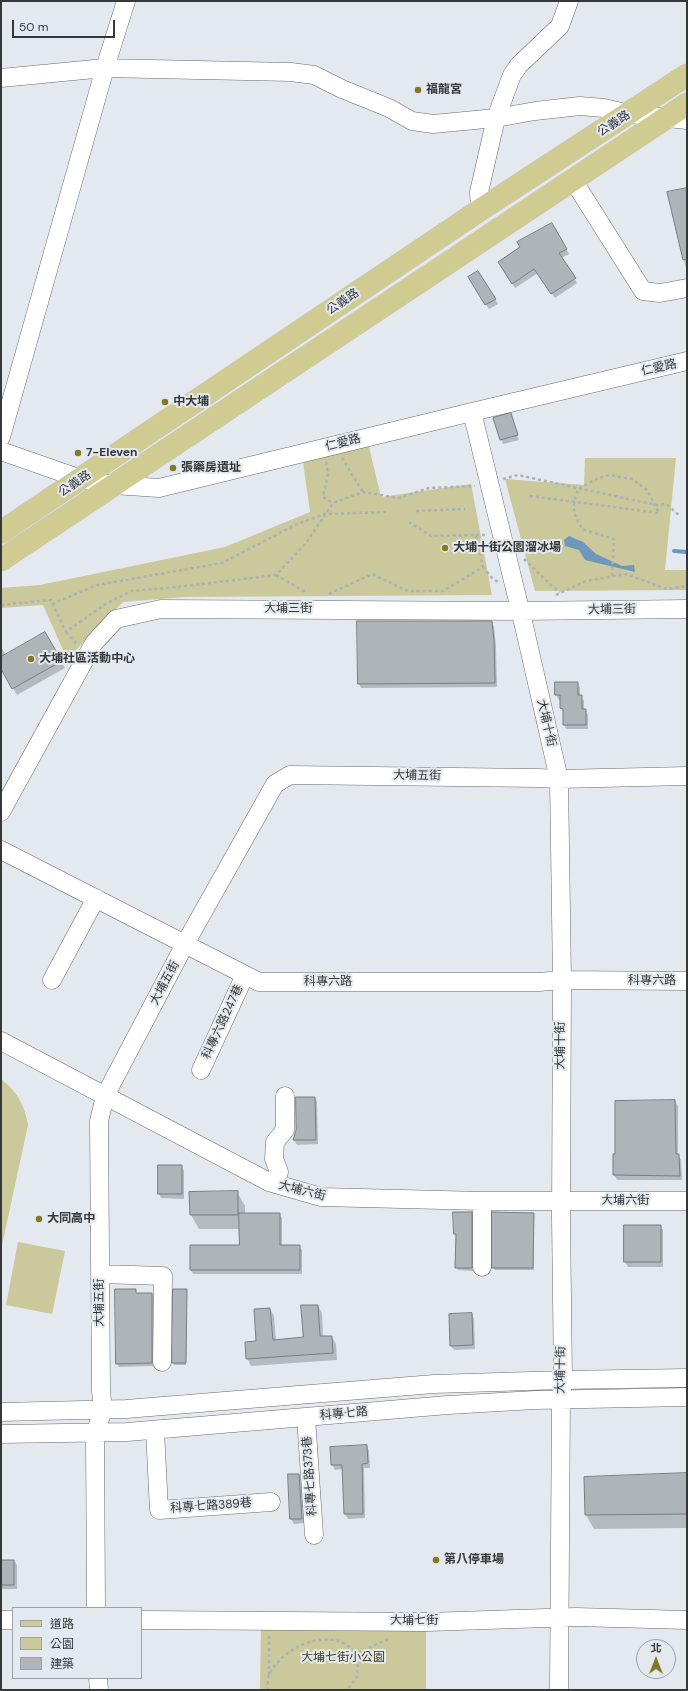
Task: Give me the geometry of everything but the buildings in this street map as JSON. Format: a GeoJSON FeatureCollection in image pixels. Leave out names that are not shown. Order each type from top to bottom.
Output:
{"type":"FeatureCollection","features":[{"type":"Feature","properties":{"kind":"main road","name":"公義路"},"geometry":{"type":"LineString","coordinates":[[1,532],[81,480],[480,210],[630,114],[687,75]]}},
{"type":"Feature","properties":{"kind":"main road","name":"公義路"},"geometry":{"type":"LineString","coordinates":[[1,560],[573,180],[676,119],[687,104]]}},
{"type":"Feature","properties":{"kind":"street"},"geometry":{"type":"LineString","coordinates":[[1,437],[105,68],[126,1]]}},
{"type":"Feature","properties":{"kind":"street"},"geometry":{"type":"LineString","coordinates":[[480,210],[479,192],[496,118],[512,75],[519,65],[560,26],[569,1]]}},
{"type":"Feature","properties":{"kind":"street"},"geometry":{"type":"LineString","coordinates":[[1,78],[105,68],[291,72],[314,75],[342,89],[389,108],[412,121],[433,124],[496,118],[535,111],[580,106],[604,108],[630,114],[676,119]]}},
{"type":"Feature","properties":{"kind":"street"},"geometry":{"type":"LineString","coordinates":[[573,180],[643,291],[660,293],[687,288]]}},
{"type":"Feature","properties":{"kind":"street","name":"仁愛路"},"geometry":{"type":"LineString","coordinates":[[1,451],[81,480],[113,485],[159,488],[687,361]]}},
{"type":"Feature","properties":{"kind":"street","name":"大埔十街"},"geometry":{"type":"LineString","coordinates":[[472,412],[559,779],[562,980],[561,1201],[563,1380],[561,1398],[558,1617],[559,1690]]}},
{"type":"Feature","properties":{"kind":"street","name":"大埔三街"},"geometry":{"type":"LineString","coordinates":[[1,812],[94,643],[116,620],[161,608],[520,611],[687,609]]}},
{"type":"Feature","properties":{"kind":"street","name":"大埔五街"},"geometry":{"type":"LineString","coordinates":[[96,1607],[95,1434],[103,1410],[101,1391],[99,1121],[105,1096],[185,944],[275,784],[290,775],[559,779],[687,776]]}},
{"type":"Feature","properties":{"kind":"street","name":"科專六路"},"geometry":{"type":"LineString","coordinates":[[1,850],[259,982],[539,982],[562,980],[687,981]]}},
{"type":"Feature","properties":{"kind":"street"},"geometry":{"type":"LineString","coordinates":[[52,980],[96,898]]}},
{"type":"Feature","properties":{"kind":"street","name":"科專六路247巷"},"geometry":{"type":"LineString","coordinates":[[201,1070],[245,974]]}},
{"type":"Feature","properties":{"kind":"street","name":"大埔六街"},"geometry":{"type":"LineString","coordinates":[[1,1041],[262,1179],[321,1197],[482,1201],[687,1201]]}},
{"type":"Feature","properties":{"kind":"street"},"geometry":{"type":"LineString","coordinates":[[275,1184],[279,1172],[274,1159],[276,1142],[285,1130],[285,1096]]}},
{"type":"Feature","properties":{"kind":"street"},"geometry":{"type":"LineString","coordinates":[[482,1201],[482,1267]]}},
{"type":"Feature","properties":{"kind":"street"},"geometry":{"type":"LineString","coordinates":[[100,1274],[163,1276],[162,1362]]}},
{"type":"Feature","properties":{"kind":"street","name":"科專七路"},"geometry":{"type":"LineString","coordinates":[[1,1412],[103,1410],[434,1384],[687,1378]]}},
{"type":"Feature","properties":{"kind":"street","name":"科專七路"},"geometry":{"type":"LineString","coordinates":[[1,1434],[95,1434],[155,1430],[448,1404],[561,1398],[687,1397]]}},
{"type":"Feature","properties":{"kind":"street","name":"科專七路373巷"},"geometry":{"type":"LineString","coordinates":[[306,1417],[314,1535]]}},
{"type":"Feature","properties":{"kind":"street","name":"科專七路389巷"},"geometry":{"type":"LineString","coordinates":[[155,1430],[159,1510],[271,1502]]}},
{"type":"Feature","properties":{"kind":"street","name":"大埔七街"},"geometry":{"type":"LineString","coordinates":[[142,1620],[428,1622],[558,1617],[687,1620]]}},
{"type":"Feature","properties":{"kind":"street"},"geometry":{"type":"LineString","coordinates":[[1,1620],[12,1620]]}},
{"type":"Feature","properties":{"kind":"street"},"geometry":{"type":"LineString","coordinates":[[98,1679],[99,1690]]}},
{"type":"Feature","properties":{"kind":"path"},"geometry":{"type":"LineString","coordinates":[[338,452],[363,492]]}},
{"type":"Feature","properties":{"kind":"path"},"geometry":{"type":"LineString","coordinates":[[325,456],[328,474],[323,497],[333,503]]}},
{"type":"Feature","properties":{"kind":"path"},"geometry":{"type":"LineString","coordinates":[[499,481],[518,475],[656,505],[666,504],[680,516]]}},
{"type":"Feature","properties":{"kind":"path"},"geometry":{"type":"LineString","coordinates":[[530,496],[574,502],[659,513],[647,490],[632,479],[610,475],[598,478],[578,489],[574,502],[574,516],[582,529],[614,539],[612,576]]}},
{"type":"Feature","properties":{"kind":"path"},"geometry":{"type":"LineString","coordinates":[[276,576],[306,543],[333,503],[363,492],[398,498],[429,488],[478,486]]}},
{"type":"Feature","properties":{"kind":"path"},"geometry":{"type":"LineString","coordinates":[[416,511],[465,509]]}},
{"type":"Feature","properties":{"kind":"path"},"geometry":{"type":"LineString","coordinates":[[52,604],[96,585],[222,563],[296,524],[325,514],[389,512]]}},
{"type":"Feature","properties":{"kind":"path"},"geometry":{"type":"LineString","coordinates":[[409,522],[432,536],[488,535]]}},
{"type":"Feature","properties":{"kind":"path"},"geometry":{"type":"LineString","coordinates":[[476,535],[482,567],[498,582]]}},
{"type":"Feature","properties":{"kind":"path"},"geometry":{"type":"LineString","coordinates":[[523,558],[560,592]]}},
{"type":"Feature","properties":{"kind":"path"},"geometry":{"type":"LineString","coordinates":[[322,594],[329,594],[372,574],[408,591],[443,591],[482,567]]}},
{"type":"Feature","properties":{"kind":"path"},"geometry":{"type":"LineString","coordinates":[[554,596],[586,581],[626,574],[667,589],[687,586]]}},
{"type":"Feature","properties":{"kind":"path"},"geometry":{"type":"LineString","coordinates":[[1,605],[51,600],[66,632],[104,605],[131,591],[276,576],[307,594],[314,594]]}},
{"type":"Feature","properties":{"kind":"path"},"geometry":{"type":"LineString","coordinates":[[268,1690],[269,1632]]}},
{"type":"Feature","properties":{"kind":"path"},"geometry":{"type":"LineString","coordinates":[[269,1676],[283,1657],[302,1644],[322,1640],[340,1641],[358,1653],[357,1677],[349,1689]]}},
{"type":"Feature","properties":{"kind":"green space"},"geometry":{"type":"Polygon","coordinates":[[[368,443],[381,497],[471,484],[492,595],[186,597],[123,602],[67,659],[43,605],[1,608],[1,588],[40,585],[225,547],[310,512],[303,462],[368,443]]]}},
{"type":"Feature","properties":{"kind":"green space"},"geometry":{"type":"Polygon","coordinates":[[[585,458],[676,458],[665,570],[687,570],[687,590],[535,591],[505,479],[584,485],[585,458]]]}},
{"type":"Feature","properties":{"kind":"green space"},"geometry":{"type":"Polygon","coordinates":[[[1,1079],[12,1089],[19,1099],[25,1111],[28,1125],[1,1250],[1,1079]]]}},
{"type":"Feature","properties":{"kind":"green space"},"geometry":{"type":"Polygon","coordinates":[[[18,1242],[65,1251],[52,1314],[6,1305],[18,1242]]]}},
{"type":"Feature","properties":{"kind":"green space","name":"大埔七街小公園"},"geometry":{"type":"Polygon","coordinates":[[[261,1625],[426,1626],[426,1690],[260,1690],[261,1625]]]}},
{"type":"Feature","properties":{"kind":"water"},"geometry":{"type":"Polygon","coordinates":[[[569,536],[583,542],[596,554],[622,566],[634,565],[635,572],[585,560],[579,550],[565,546],[564,540],[569,536]]]}},
{"type":"Feature","properties":{"kind":"waterway"},"geometry":{"type":"LineString","coordinates":[[674,551],[687,552]]}},
{"type":"Feature","properties":{"kind":"place","name":"福龍宮"},"geometry":{"type":"Point","coordinates":[418,90]}},
{"type":"Feature","properties":{"kind":"place","name":"中大埔"},"geometry":{"type":"Point","coordinates":[165,402]}},
{"type":"Feature","properties":{"kind":"place","name":"7-Eleven"},"geometry":{"type":"Point","coordinates":[78,453]}},
{"type":"Feature","properties":{"kind":"place","name":"張藥房遺址"},"geometry":{"type":"Point","coordinates":[173,468]}},
{"type":"Feature","properties":{"kind":"place","name":"大埔十街公園溜冰場"},"geometry":{"type":"Point","coordinates":[445,548]}},
{"type":"Feature","properties":{"kind":"place","name":"大埔社區活動中心"},"geometry":{"type":"Point","coordinates":[31,659]}},
{"type":"Feature","properties":{"kind":"place","name":"大同高中"},"geometry":{"type":"Point","coordinates":[39,1219]}},
{"type":"Feature","properties":{"kind":"place","name":"第八停車場"},"geometry":{"type":"Point","coordinates":[436,1560]}}]}
